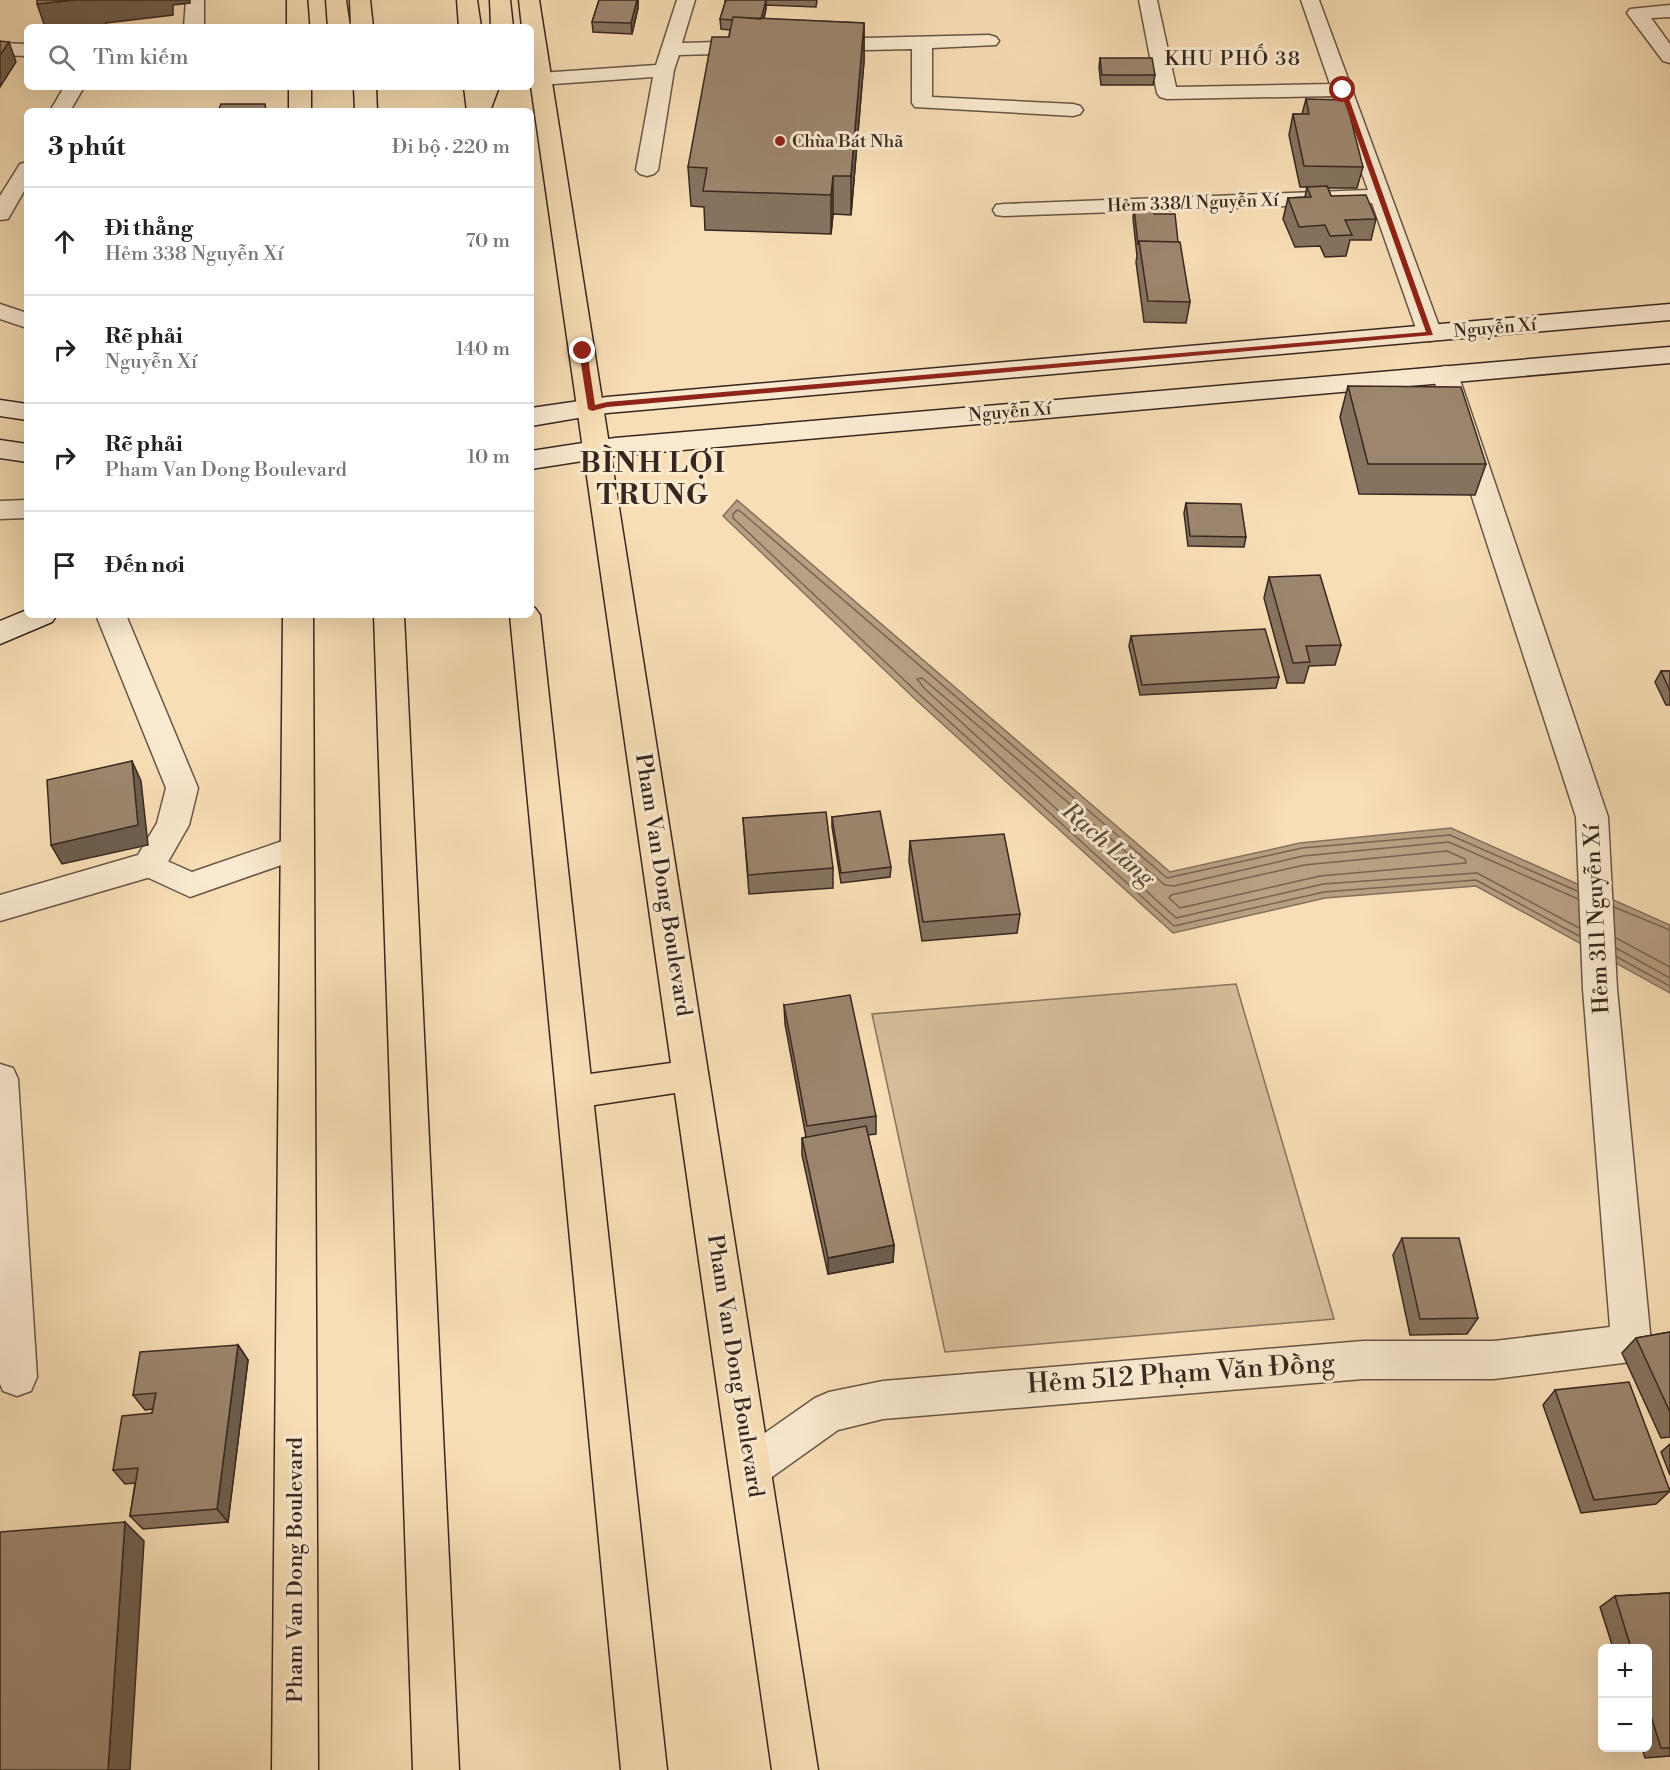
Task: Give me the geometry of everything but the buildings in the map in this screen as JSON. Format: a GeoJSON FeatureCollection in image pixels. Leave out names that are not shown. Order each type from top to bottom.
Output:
{"type":"FeatureCollection","features":[{"type":"Feature","properties":{"kind":"main road"},"geometry":{"type":"LineString","coordinates":[[297,0],[298,24]]}},
{"type":"Feature","properties":{"kind":"main road"},"geometry":{"type":"LineString","coordinates":[[336,0],[339,24]]}},
{"type":"Feature","properties":{"kind":"main road"},"geometry":{"type":"LineString","coordinates":[[360,0],[362,24]]}},
{"type":"Feature","properties":{"kind":"main road"},"geometry":{"type":"LineString","coordinates":[[468,0],[470,24]]}},
{"type":"Feature","properties":{"kind":"main road"},"geometry":{"type":"LineString","coordinates":[[500,0],[502,24]]}},
{"type":"Feature","properties":{"kind":"main road","name":"Pham Van Dong Boulevard"},"geometry":{"type":"LineString","coordinates":[[529,0],[532,24]]}},
{"type":"Feature","properties":{"kind":"main road","name":"Pham Van Dong Boulevard"},"geometry":{"type":"LineString","coordinates":[[534,36],[592,409],[795,1770]]}},
{"type":"Feature","properties":{"kind":"main road"},"geometry":{"type":"LineString","coordinates":[[300,90],[300,108]]}},
{"type":"Feature","properties":{"kind":"main road"},"geometry":{"type":"LineString","coordinates":[[365,90],[366,108]]}},
{"type":"Feature","properties":{"kind":"main road"},"geometry":{"type":"LineString","coordinates":[[476,90],[478,108]]}},
{"type":"Feature","properties":{"kind":"main road"},"geometry":{"type":"LineString","coordinates":[[479,108],[487,90]]}},
{"type":"Feature","properties":{"kind":"main road","name":"Pham Van Dong Boulevard"},"geometry":{"type":"LineString","coordinates":[[295,1770],[298,618]]}},
{"type":"Feature","properties":{"kind":"main road"},"geometry":{"type":"LineString","coordinates":[[389,618],[436,1770]]}},
{"type":"Feature","properties":{"kind":"main road"},"geometry":{"type":"LineString","coordinates":[[525,618],[644,1770]]}},
{"type":"Feature","properties":{"kind":"main road"},"geometry":{"type":"LineString","coordinates":[[575,1092],[692,1075]]}},
{"type":"Feature","properties":{"kind":"street"},"geometry":{"type":"LineString","coordinates":[[0,49],[24,50]]}},
{"type":"Feature","properties":{"kind":"street","name":"Nguyễn Xí"},"geometry":{"type":"LineString","coordinates":[[534,417],[607,405],[1670,312]]}},
{"type":"Feature","properties":{"kind":"street","name":"Nguyễn Xí"},"geometry":{"type":"LineString","coordinates":[[534,460],[615,447],[1670,354]]}},
{"type":"Feature","properties":{"kind":"street","name":"Hẻm 311 Nguyễn Xí"},"geometry":{"type":"LineString","coordinates":[[1444,374],[1592,817],[1600,989],[1646,1341]]}},
{"type":"Feature","properties":{"kind":"street"},"geometry":{"type":"LineString","coordinates":[[0,408],[24,412]]}},
{"type":"Feature","properties":{"kind":"street"},"geometry":{"type":"LineString","coordinates":[[0,449],[24,453]]}},
{"type":"Feature","properties":{"kind":"street"},"geometry":{"type":"LineString","coordinates":[[0,510],[24,509]]}},
{"type":"Feature","properties":{"kind":"street"},"geometry":{"type":"LineString","coordinates":[[0,633],[35,618]]}},
{"type":"Feature","properties":{"kind":"street"},"geometry":{"type":"LineString","coordinates":[[0,908],[149,866],[173,825],[182,788],[112,618]]}},
{"type":"Feature","properties":{"kind":"street"},"geometry":{"type":"LineString","coordinates":[[0,1079],[17,1377]]}},
{"type":"Feature","properties":{"kind":"street","name":"Hẻm 512 Phạm Văn Đồng"},"geometry":{"type":"LineString","coordinates":[[750,1468],[829,1412],[883,1401],[1044,1384],[1363,1360],[1494,1360],[1646,1341]]}},
{"type":"Feature","properties":{"kind":"lane"},"geometry":{"type":"LineString","coordinates":[[194,24],[195,0]]}},
{"type":"Feature","properties":{"kind":"lane"},"geometry":{"type":"LineString","coordinates":[[647,170],[664,70],[686,0]]}},
{"type":"Feature","properties":{"kind":"lane"},"geometry":{"type":"LineString","coordinates":[[1148,0],[1167,93],[1343,90]]}},
{"type":"Feature","properties":{"kind":"lane"},"geometry":{"type":"LineString","coordinates":[[1310,0],[1430,334]]}},
{"type":"Feature","properties":{"kind":"lane"},"geometry":{"type":"LineString","coordinates":[[1670,10],[1637,13],[1670,57]]}},
{"type":"Feature","properties":{"kind":"lane"},"geometry":{"type":"LineString","coordinates":[[802,46],[989,41]]}},
{"type":"Feature","properties":{"kind":"lane"},"geometry":{"type":"LineString","coordinates":[[922,42],[922,103],[1073,110]]}},
{"type":"Feature","properties":{"kind":"lane"},"geometry":{"type":"LineString","coordinates":[[670,49],[766,46]]}},
{"type":"Feature","properties":{"kind":"lane"},"geometry":{"type":"LineString","coordinates":[[540,79],[664,70]]}},
{"type":"Feature","properties":{"kind":"lane"},"geometry":{"type":"LineString","coordinates":[[62,108],[72,90]]}},
{"type":"Feature","properties":{"kind":"lane"},"geometry":{"type":"LineString","coordinates":[[0,213],[24,173]]}},
{"type":"Feature","properties":{"kind":"lane","name":"Hẻm 338/1 Nguyễn Xí"},"geometry":{"type":"LineString","coordinates":[[1004,210],[1382,196]]}},
{"type":"Feature","properties":{"kind":"lane"},"geometry":{"type":"LineString","coordinates":[[0,311],[24,320]]}},
{"type":"Feature","properties":{"kind":"lane"},"geometry":{"type":"LineString","coordinates":[[149,866],[190,885],[297,848]]}},
{"type":"Feature","properties":{"kind":"shaded area"},"geometry":{"type":"Polygon","coordinates":[[[1236,984],[1334,1319],[945,1352],[872,1014],[1236,984]]]}},
{"type":"Feature","properties":{"kind":"water","name":"Rạch Lăng"},"geometry":{"type":"Polygon","coordinates":[[[737,500],[1170,872],[1300,843],[1451,828],[1670,925],[1670,993],[1476,886],[1325,898],[1173,933],[915,699],[723,516],[737,500]]]}},
{"type":"Feature","properties":{"kind":"place","name":"Chùa Bát Nhã"},"geometry":{"type":"Point","coordinates":[780,141]}},
{"type":"Feature","properties":{"kind":"district","name":"KHU PHỐ 38"},"geometry":{"type":"Point","coordinates":[1233,59]}},
{"type":"Feature","properties":{"kind":"district","name":"BÌNH LỢI TRUNG"},"geometry":{"type":"Point","coordinates":[653,479]}},
{"type":"Feature","properties":{"kind":"route"},"geometry":{"type":"LineString","coordinates":[[583,351],[592,409],[607,405],[1430,334],[1343,90]]}}]}
